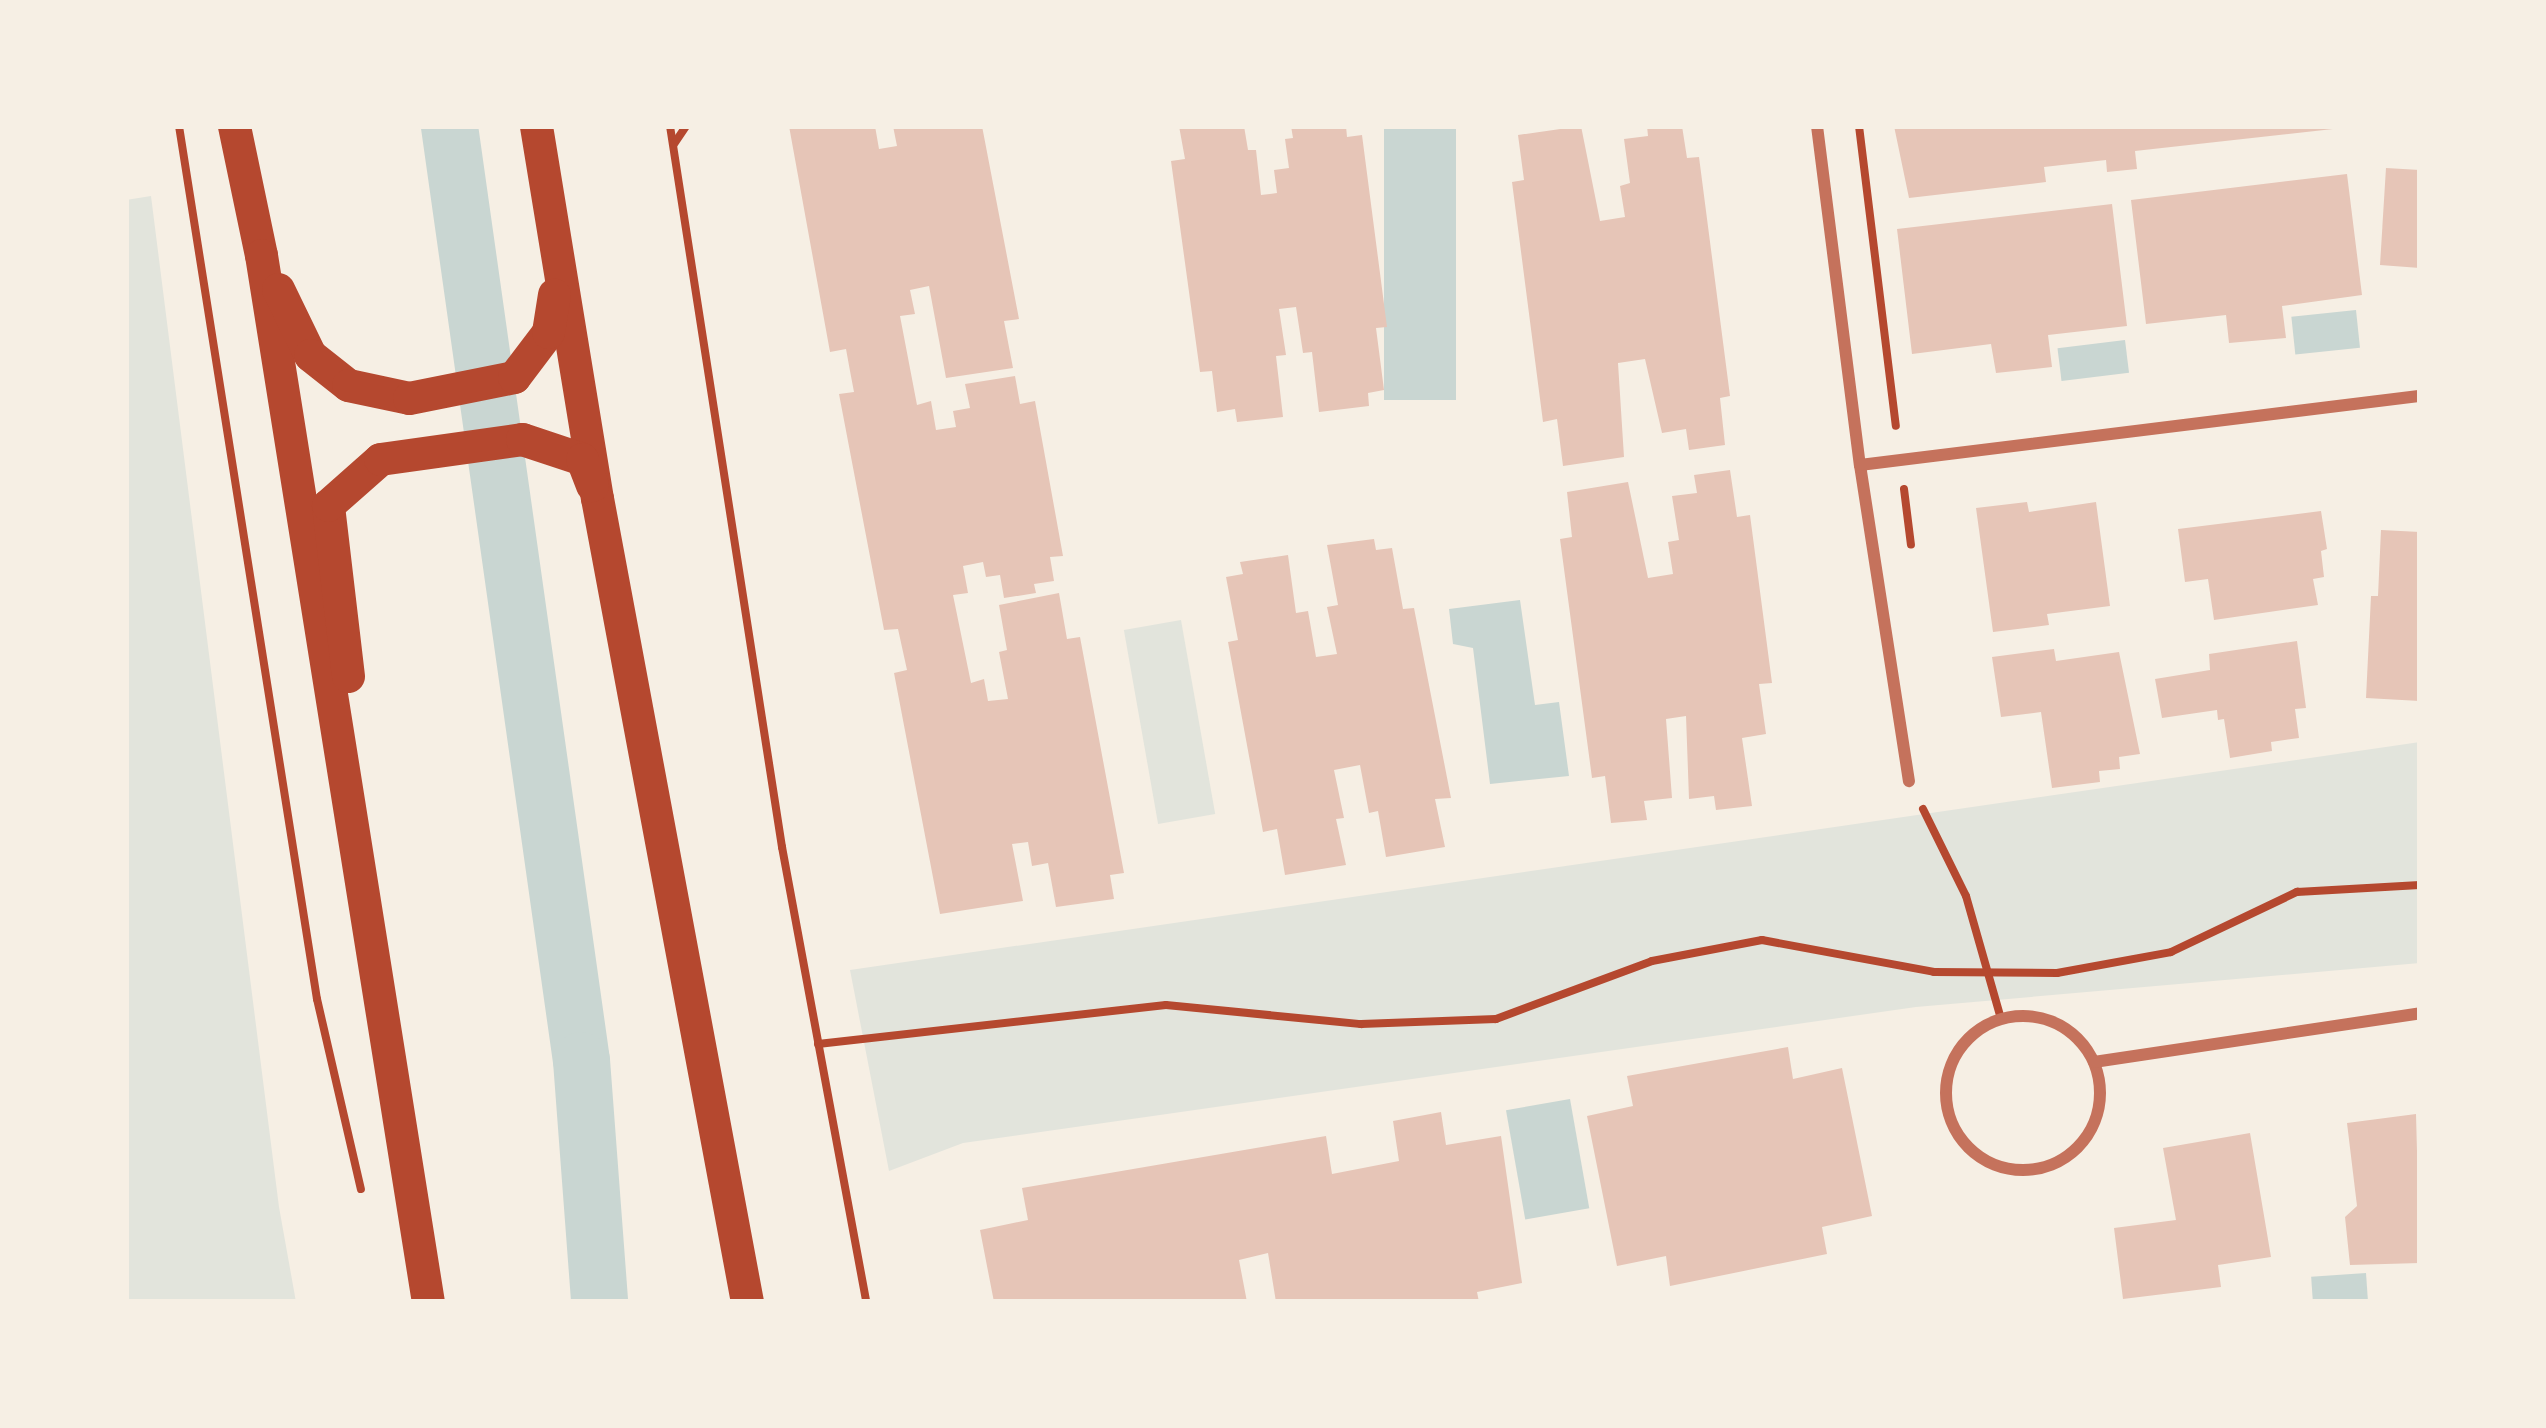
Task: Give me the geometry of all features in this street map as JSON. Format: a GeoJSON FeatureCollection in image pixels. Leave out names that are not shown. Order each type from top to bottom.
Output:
{"type":"FeatureCollection","features":[{"type":"Feature","properties":{"kind":"highway"},"geometry":{"type":"LineString","coordinates":[[234,126],[261,255],[412,1232],[428,1302]]}},
{"type":"Feature","properties":{"kind":"highway"},"geometry":{"type":"LineString","coordinates":[[536,126],[597,498],[747,1302]]}},
{"type":"Feature","properties":{"kind":"highway"},"geometry":{"type":"LineString","coordinates":[[261,255],[310,355],[348,385],[409,398],[514,377],[548,332],[559,268]]}},
{"type":"Feature","properties":{"kind":"highway"},"geometry":{"type":"LineString","coordinates":[[412,1232],[328,505],[380,459],[522,439],[582,459],[597,498]]}},
{"type":"Feature","properties":{"kind":"street"},"geometry":{"type":"LineString","coordinates":[[1817,126],[1860,465],[1909,781]]}},
{"type":"Feature","properties":{"kind":"street"},"geometry":{"type":"LineString","coordinates":[[1860,465],[2419,396]]}},
{"type":"Feature","properties":{"kind":"street"},"geometry":{"type":"LineString","coordinates":[[2094,1062],[2420,1012]]}},
{"type":"Feature","properties":{"kind":"street"},"geometry":{"type":"LineString","coordinates":[[2001,1019],[2051,1020],[2084,1044],[2094,1062],[2099,1081],[2096,1120],[2071,1155],[2033,1170],[1993,1164],[1961,1140],[1946,1103],[1946,1084],[1960,1046],[1975,1031],[2001,1019]]}},
{"type":"Feature","properties":{"kind":"path"},"geometry":{"type":"LineString","coordinates":[[179,126],[316,999],[365,1209]]}},
{"type":"Feature","properties":{"kind":"path"},"geometry":{"type":"LineString","coordinates":[[670,126],[782,848],[866,1302]]}},
{"type":"Feature","properties":{"kind":"path"},"geometry":{"type":"LineString","coordinates":[[674,145],[686,126]]}},
{"type":"Feature","properties":{"kind":"path"},"geometry":{"type":"LineString","coordinates":[[1909,781],[1966,896],[2001,1019]]}},
{"type":"Feature","properties":{"kind":"path"},"geometry":{"type":"LineString","coordinates":[[818,1044],[1166,1005],[1361,1024],[1496,1019],[1652,961],[1762,940],[1934,972],[2057,973],[2171,952],[2297,892],[2420,885]]}},
{"type":"Feature","properties":{"kind":"shaded area"},"geometry":{"type":"Polygon","coordinates":[[[1384,126],[1456,126],[1456,400],[1384,400],[1384,126]]]}},
{"type":"Feature","properties":{"kind":"shaded area"},"geometry":{"type":"Polygon","coordinates":[[[151,196],[279,1207],[296,1302],[126,1302],[126,200],[151,196]]]}},
{"type":"Feature","properties":{"kind":"shaded area"},"geometry":{"type":"Polygon","coordinates":[[[2356,310],[2360,348],[2295,355],[2291,317],[2356,310]]]}},
{"type":"Feature","properties":{"kind":"shaded area"},"geometry":{"type":"Polygon","coordinates":[[[2125,340],[2129,373],[2062,381],[2058,348],[2125,340]]]}},
{"type":"Feature","properties":{"kind":"shaded area"},"geometry":{"type":"Polygon","coordinates":[[[1520,600],[1535,705],[1559,702],[1569,776],[1490,784],[1473,648],[1453,644],[1449,609],[1520,600]]]}},
{"type":"Feature","properties":{"kind":"shaded area"},"geometry":{"type":"Polygon","coordinates":[[[1181,620],[1215,814],[1158,824],[1124,630],[1181,620]]]}},
{"type":"Feature","properties":{"kind":"shaded area"},"geometry":{"type":"Polygon","coordinates":[[[2420,742],[2420,963],[1916,1007],[963,1143],[889,1171],[850,970],[2420,742]]]}},
{"type":"Feature","properties":{"kind":"shaded area"},"geometry":{"type":"Polygon","coordinates":[[[1570,1099],[1589,1208],[1525,1220],[1506,1110],[1570,1099]]]}},
{"type":"Feature","properties":{"kind":"shaded area"},"geometry":{"type":"Polygon","coordinates":[[[2366,1273],[2368,1302],[2313,1302],[2311,1277],[2366,1273]]]}},
{"type":"Feature","properties":{"kind":"building"},"geometry":{"type":"Polygon","coordinates":[[[789,126],[875,126],[879,149],[897,146],[893,126],[982,126],[1019,319],[1004,321],[1013,368],[946,378],[929,286],[910,290],[915,314],[900,316],[917,405],[931,401],[936,430],[956,427],[953,411],[970,408],[965,384],[1015,376],[1020,404],[1035,401],[1063,556],[1050,557],[1054,581],[1034,584],[1036,593],[1004,598],[1000,575],[986,577],[983,562],[963,566],[968,593],[953,595],[971,683],[984,679],[988,701],[1008,699],[999,652],[1007,650],[999,605],[1059,593],[1067,639],[1080,637],[1124,873],[1110,875],[1114,899],[1056,907],[1048,863],[1032,866],[1028,842],[1012,844],[1023,901],[940,914],[894,673],[907,670],[898,629],[884,630],[839,394],[854,392],[846,349],[830,352],[789,126]]]}},
{"type":"Feature","properties":{"kind":"building"},"geometry":{"type":"Polygon","coordinates":[[[1179,126],[1244,126],[1248,150],[1256,150],[1261,195],[1277,193],[1274,170],[1289,168],[1285,139],[1293,138],[1291,126],[1346,126],[1347,137],[1362,135],[1387,327],[1376,328],[1384,390],[1368,393],[1369,406],[1319,412],[1312,352],[1303,353],[1296,307],[1279,309],[1286,355],[1276,356],[1283,417],[1237,422],[1235,409],[1217,412],[1212,371],[1200,372],[1171,161],[1185,159],[1179,126]]]}},
{"type":"Feature","properties":{"kind":"building"},"geometry":{"type":"Polygon","coordinates":[[[1581,126],[1600,221],[1625,217],[1620,186],[1630,183],[1624,139],[1648,136],[1647,126],[1682,126],[1687,158],[1699,157],[1730,396],[1720,398],[1725,445],[1689,450],[1686,429],[1662,433],[1645,359],[1618,363],[1624,457],[1563,466],[1557,419],[1543,422],[1512,182],[1524,180],[1518,135],[1581,126]]]}},
{"type":"Feature","properties":{"kind":"building"},"geometry":{"type":"Polygon","coordinates":[[[1894,126],[2333,129],[2135,151],[2137,169],[2107,172],[2106,160],[2044,167],[2046,182],[1909,198],[1894,126]]]}},
{"type":"Feature","properties":{"kind":"building"},"geometry":{"type":"Polygon","coordinates":[[[2386,168],[2420,170],[2420,268],[2380,265],[2386,168]]]}},
{"type":"Feature","properties":{"kind":"building"},"geometry":{"type":"Polygon","coordinates":[[[2347,174],[2362,295],[2282,306],[2286,338],[2229,343],[2226,315],[2146,324],[2131,200],[2347,174]]]}},
{"type":"Feature","properties":{"kind":"building"},"geometry":{"type":"Polygon","coordinates":[[[2112,204],[2127,326],[2048,335],[2052,367],[1996,373],[1991,344],[1912,354],[1897,229],[2112,204]]]}},
{"type":"Feature","properties":{"kind":"building"},"geometry":{"type":"Polygon","coordinates":[[[1730,470],[1737,517],[1750,515],[1772,683],[1759,684],[1766,734],[1742,738],[1752,806],[1716,810],[1714,796],[1689,799],[1686,716],[1666,719],[1672,798],[1644,801],[1647,820],[1611,823],[1605,776],[1592,778],[1560,539],[1572,537],[1567,492],[1628,482],[1648,578],[1673,574],[1668,542],[1679,540],[1672,496],[1697,493],[1694,475],[1730,470]]]}},
{"type":"Feature","properties":{"kind":"building"},"geometry":{"type":"Polygon","coordinates":[[[2027,502],[2029,512],[2096,502],[2110,606],[2047,614],[2049,625],[1993,632],[1976,508],[2027,502]]]}},
{"type":"Feature","properties":{"kind":"building"},"geometry":{"type":"Polygon","coordinates":[[[2321,511],[2327,549],[2321,551],[2324,577],[2313,579],[2318,605],[2214,620],[2208,579],[2185,582],[2178,529],[2321,511]]]}},
{"type":"Feature","properties":{"kind":"building"},"geometry":{"type":"Polygon","coordinates":[[[2381,530],[2420,532],[2420,701],[2366,698],[2371,596],[2378,596],[2381,530]]]}},
{"type":"Feature","properties":{"kind":"building"},"geometry":{"type":"Polygon","coordinates":[[[1374,539],[1376,550],[1392,548],[1403,609],[1414,608],[1451,798],[1435,799],[1445,847],[1386,857],[1378,811],[1369,813],[1360,765],[1334,770],[1344,818],[1336,819],[1346,865],[1285,875],[1277,829],[1263,832],[1228,642],[1238,640],[1226,577],[1243,574],[1240,562],[1288,555],[1296,613],[1308,611],[1316,657],[1337,654],[1327,607],[1338,605],[1327,545],[1374,539]]]}},
{"type":"Feature","properties":{"kind":"building"},"geometry":{"type":"Polygon","coordinates":[[[2297,641],[2306,708],[2295,709],[2299,738],[2271,742],[2272,751],[2230,758],[2224,719],[2218,720],[2217,710],[2162,718],[2155,679],[2210,670],[2209,654],[2297,641]]]}},
{"type":"Feature","properties":{"kind":"building"},"geometry":{"type":"Polygon","coordinates":[[[2054,649],[2056,661],[2119,652],[2140,754],[2119,757],[2120,769],[2099,771],[2100,782],[2052,788],[2041,712],[2001,717],[1992,657],[2054,649]]]}},
{"type":"Feature","properties":{"kind":"building"},"geometry":{"type":"Polygon","coordinates":[[[1788,1047],[1793,1079],[1842,1068],[1872,1216],[1822,1227],[1827,1254],[1670,1286],[1666,1256],[1617,1266],[1587,1116],[1633,1106],[1627,1076],[1788,1047]]]}},
{"type":"Feature","properties":{"kind":"building"},"geometry":{"type":"Polygon","coordinates":[[[1441,1112],[1446,1145],[1501,1136],[1522,1283],[1477,1292],[1479,1302],[1276,1302],[1268,1253],[1239,1260],[1247,1302],[994,1302],[980,1230],[1028,1220],[1022,1188],[1326,1136],[1332,1174],[1399,1161],[1393,1121],[1441,1112]]]}},
{"type":"Feature","properties":{"kind":"building"},"geometry":{"type":"Polygon","coordinates":[[[2416,1114],[2420,1263],[2350,1265],[2345,1217],[2357,1206],[2347,1123],[2416,1114]]]}},
{"type":"Feature","properties":{"kind":"building"},"geometry":{"type":"Polygon","coordinates":[[[2250,1133],[2271,1257],[2218,1265],[2221,1287],[2123,1299],[2114,1228],[2176,1220],[2163,1148],[2250,1133]]]}},
{"type":"Feature","properties":{"kind":"waterway"},"geometry":{"type":"LineString","coordinates":[[449,126],[581,1060],[599,1302]]}}]}
